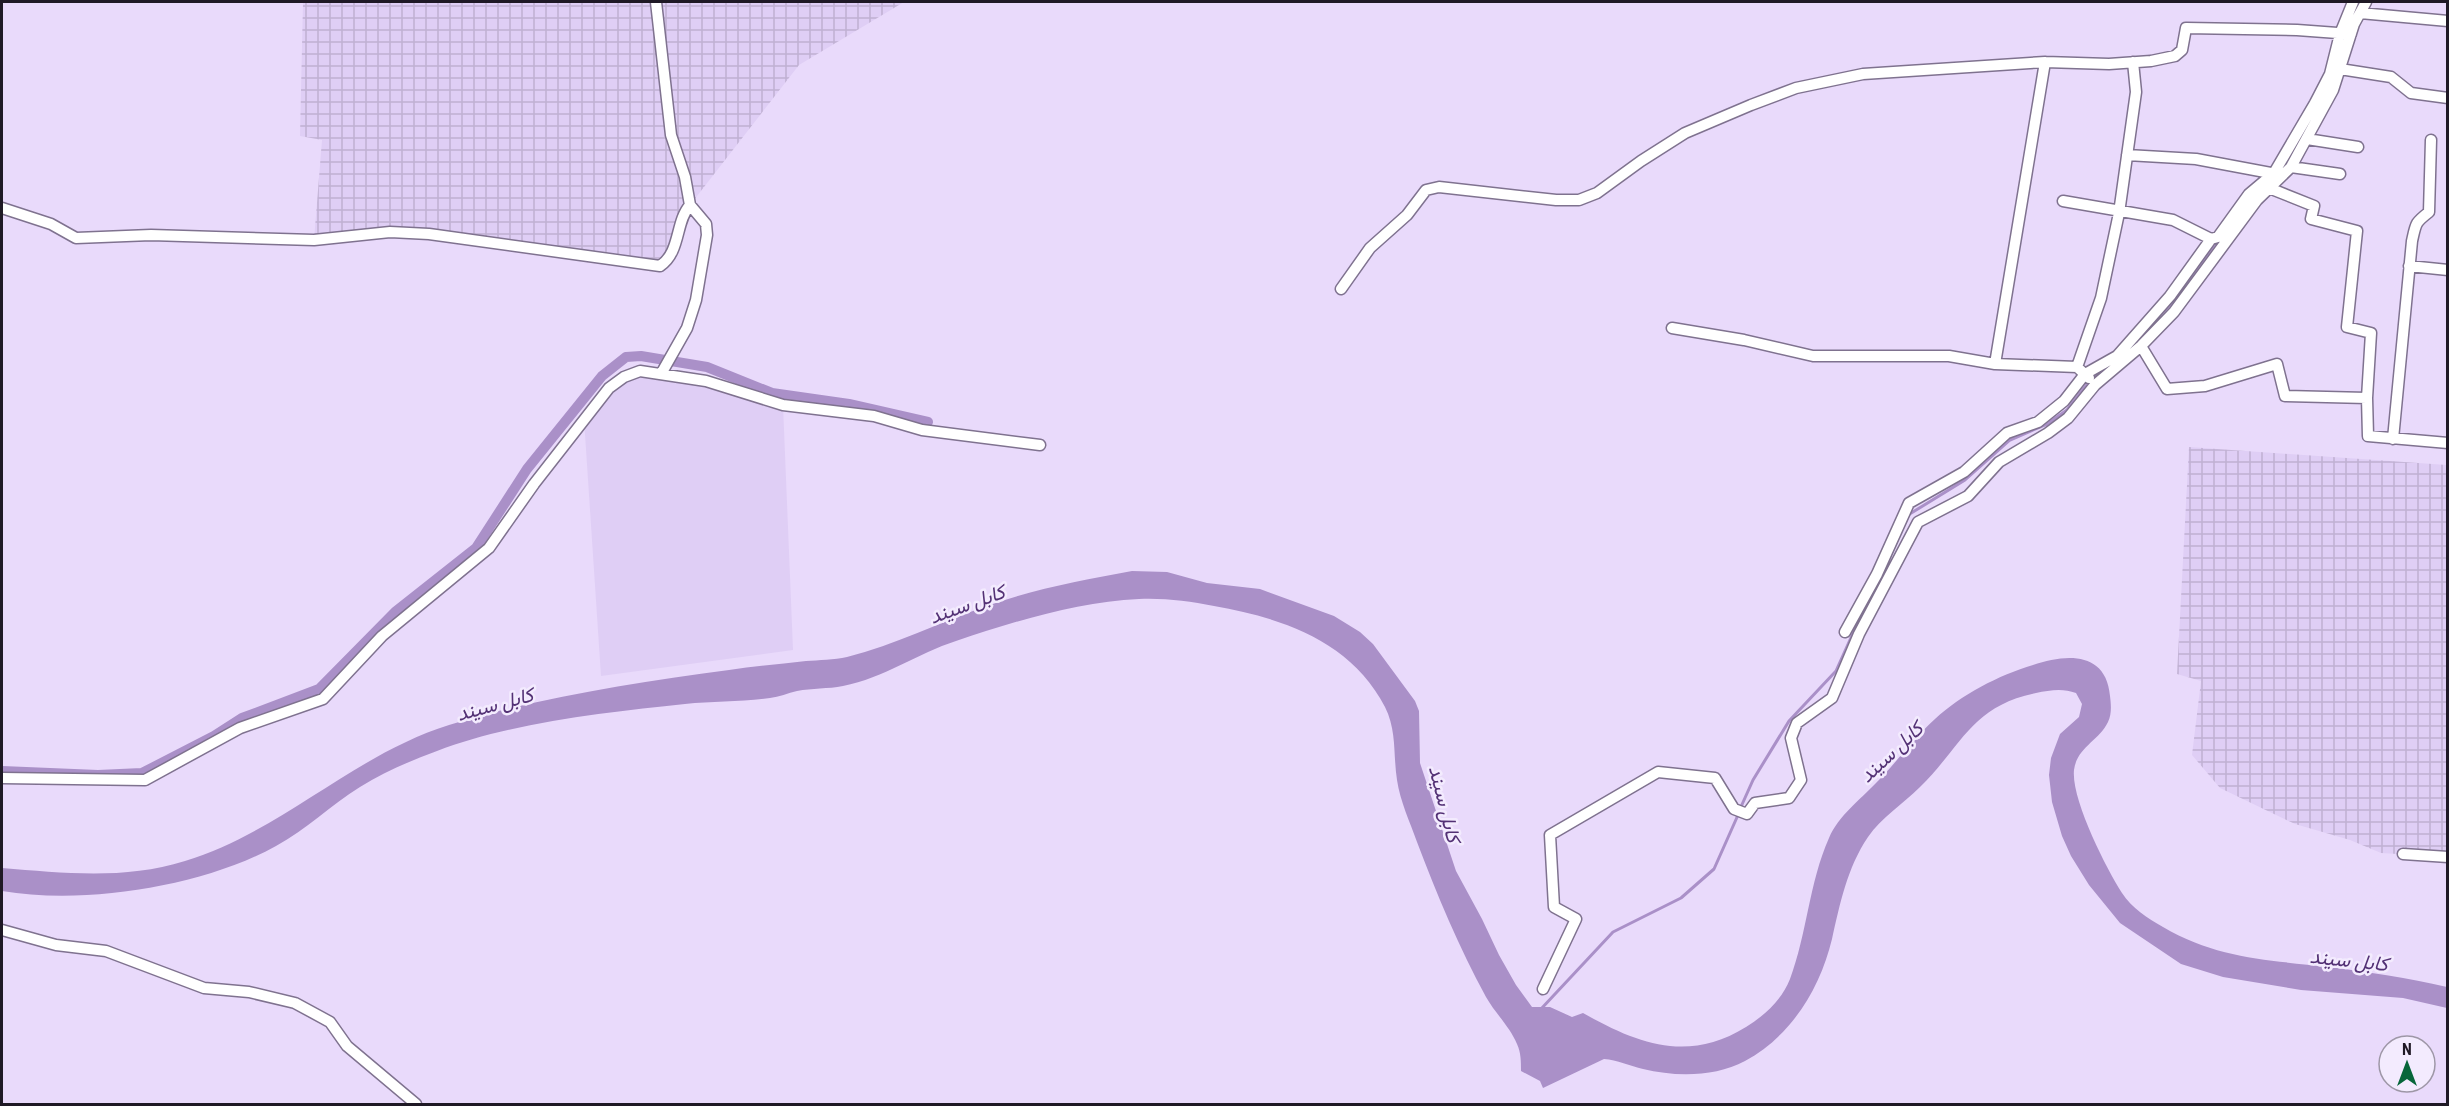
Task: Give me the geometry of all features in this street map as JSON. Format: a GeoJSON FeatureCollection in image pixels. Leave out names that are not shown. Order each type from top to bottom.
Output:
{"type":"FeatureCollection","features":[{"type":"Feature","properties":{"kind":"street"},"geometry":{"type":"LineString","coordinates":[[656,2],[671,135],[685,177],[690,206],[706,224],[707,235],[696,300],[687,328],[661,374]]}},
{"type":"Feature","properties":{"kind":"street"},"geometry":{"type":"LineString","coordinates":[[1543,989],[1576,919],[1554,907],[1550,835],[1658,772],[1715,778],[1734,809],[1747,814],[1755,803],[1789,798],[1801,780],[1791,738],[1797,723],[1833,698],[1859,634],[1918,522],[1968,496],[1999,462],[2048,433],[2068,418],[2096,385],[2141,346],[2174,312],[2236,226],[2291,159],[2333,90],[2340,69],[2353,2]]}},
{"type":"Feature","properties":{"kind":"street"},"geometry":{"type":"LineString","coordinates":[[2304,137],[2346,34],[2366,2]]}},
{"type":"Feature","properties":{"kind":"street"},"geometry":{"type":"LineString","coordinates":[[2360,13],[2448,21]]}},
{"type":"Feature","properties":{"kind":"street"},"geometry":{"type":"LineString","coordinates":[[1341,289],[1370,248],[1407,215],[1426,190],[1439,187],[1556,200],[1579,200],[1597,193],[1641,161],[1686,133],[1796,88],[1863,74],[2045,62],[2109,64],[2175,56],[2182,50],[2186,28],[2297,30],[2346,34]]}},
{"type":"Feature","properties":{"kind":"street"},"geometry":{"type":"LineString","coordinates":[[1995,364],[2045,62]]}},
{"type":"Feature","properties":{"kind":"street"},"geometry":{"type":"LineString","coordinates":[[1845,632],[1877,574],[1909,502],[1964,472],[2007,433],[2038,422],[2064,401],[2081,370],[2101,298],[2120,209],[2136,92],[2133,62]]}},
{"type":"Feature","properties":{"kind":"street"},"geometry":{"type":"LineString","coordinates":[[2340,69],[2391,77],[2411,93],[2448,98]]}},
{"type":"Feature","properties":{"kind":"street"},"geometry":{"type":"LineString","coordinates":[[2304,137],[2358,147]]}},
{"type":"Feature","properties":{"kind":"street"},"geometry":{"type":"LineString","coordinates":[[2393,439],[2409,266],[2416,223],[2420,217],[2429,212],[2431,140]]}},
{"type":"Feature","properties":{"kind":"street"},"geometry":{"type":"LineString","coordinates":[[2127,155],[2196,159],[2278,174]]}},
{"type":"Feature","properties":{"kind":"street"},"geometry":{"type":"LineString","coordinates":[[2291,159],[2340,174]]}},
{"type":"Feature","properties":{"kind":"street"},"geometry":{"type":"LineString","coordinates":[[1672,328],[1744,340],[1813,356],[1949,356],[1995,364],[2081,370],[2117,356],[2170,296],[2211,239],[2218,237],[2249,194],[2278,174]]}},
{"type":"Feature","properties":{"kind":"street"},"geometry":{"type":"LineString","coordinates":[[2269,188],[2314,206],[2311,219],[2357,230],[2348,328],[2371,332],[2367,398],[2368,436],[2448,442]]}},
{"type":"Feature","properties":{"kind":"street"},"geometry":{"type":"LineString","coordinates":[[2063,201],[2120,209],[2173,220],[2211,239]]}},
{"type":"Feature","properties":{"kind":"street"},"geometry":{"type":"LineString","coordinates":[[2,208],[51,224],[76,238],[151,235],[314,240],[390,232],[429,234],[660,266],[666,262],[678,240],[685,211],[690,206]]}},
{"type":"Feature","properties":{"kind":"street"},"geometry":{"type":"LineString","coordinates":[[2409,266],[2448,270]]}},
{"type":"Feature","properties":{"kind":"street"},"geometry":{"type":"LineString","coordinates":[[2141,346],[2167,389],[2205,386],[2277,364],[2285,396],[2367,398]]}},
{"type":"Feature","properties":{"kind":"street"},"geometry":{"type":"LineString","coordinates":[[2081,370],[2096,385]]}},
{"type":"Feature","properties":{"kind":"street"},"geometry":{"type":"LineString","coordinates":[[2,778],[145,780],[240,728],[323,699],[382,636],[489,548],[534,484],[609,388],[624,377],[640,371],[706,381],[783,405],[874,416],[922,430],[1040,446]]}},
{"type":"Feature","properties":{"kind":"street"},"geometry":{"type":"LineString","coordinates":[[2403,854],[2448,857]]}},
{"type":"Feature","properties":{"kind":"street"},"geometry":{"type":"LineString","coordinates":[[2,930],[56,945],[106,951],[204,988],[249,992],[295,1003],[330,1022],[347,1046],[416,1104]]}},
{"type":"Feature","properties":{"kind":"shaded area"},"geometry":{"type":"Polygon","coordinates":[[[303,2],[904,2],[799,65],[690,205],[666,262],[429,234],[314,240],[322,140],[300,136],[303,2]]]}},
{"type":"Feature","properties":{"kind":"shaded area"},"geometry":{"type":"Polygon","coordinates":[[[640,371],[683,377],[783,405],[793,650],[601,676],[584,419],[609,388],[640,371]]]}},
{"type":"Feature","properties":{"kind":"shaded area"},"geometry":{"type":"Polygon","coordinates":[[[2189,447],[2447,465],[2447,857],[2381,853],[2350,840],[2295,824],[2220,788],[2192,755],[2201,681],[2177,674],[2189,447]]]}},
{"type":"Feature","properties":{"kind":"shaded area"},"geometry":{"type":"Polygon","coordinates":[[[1132,571],[1167,572],[1207,583],[1260,589],[1334,616],[1360,632],[1373,644],[1415,701],[1419,711],[1420,763],[1456,871],[1499,955],[1532,1007],[1550,1007],[1572,1017],[1583,1013],[1643,1041],[1683,1047],[1725,1038],[1760,1018],[1782,994],[1790,979],[1822,855],[1833,830],[1844,815],[1927,727],[1956,702],[1994,680],[2020,669],[2046,661],[2071,658],[2093,664],[2107,681],[2111,702],[2109,719],[2104,729],[2079,755],[2074,770],[2075,783],[2084,815],[2099,851],[2122,893],[2135,908],[2157,924],[2183,938],[2224,952],[2264,960],[2374,973],[2447,987],[2447,1008],[2403,998],[2301,990],[2223,977],[2181,964],[2120,923],[2089,885],[2062,836],[2052,802],[2049,775],[2051,758],[2060,734],[2079,717],[2082,704],[2076,693],[2051,690],[2014,699],[1996,707],[1982,718],[1920,787],[1873,830],[1849,874],[1827,958],[1820,976],[1790,1025],[1761,1051],[1733,1066],[1695,1074],[1656,1072],[1604,1059],[1543,1088],[1540,1081],[1521,1071],[1517,1044],[1486,997],[1441,901],[1400,796],[1389,716],[1371,684],[1354,665],[1334,649],[1289,626],[1239,611],[1158,599],[1093,604],[1024,620],[942,646],[873,677],[843,686],[803,690],[759,699],[685,704],[592,715],[527,726],[465,741],[407,763],[369,782],[276,846],[214,872],[178,882],[105,894],[69,896],[2,891],[2,868],[71,873],[117,873],[162,867],[185,861],[253,832],[381,755],[414,738],[483,715],[623,686],[748,667],[847,657],[883,646],[1005,600],[1132,571]]]}},
{"type":"Feature","properties":{"kind":"waterway"},"geometry":{"type":"LineString","coordinates":[[2283,167],[2292,155]]}},
{"type":"Feature","properties":{"kind":"waterway"},"geometry":{"type":"LineString","coordinates":[[2157,318],[2172,303],[2217,241]]}},
{"type":"Feature","properties":{"kind":"waterway"},"geometry":{"type":"LineString","coordinates":[[2,771],[98,775],[142,773],[214,736],[242,718],[319,689],[395,612],[476,548],[527,469],[602,376],[626,357],[641,356],[707,367],[772,393],[849,404],[928,422]]}},
{"type":"Feature","properties":{"kind":"waterway"},"geometry":{"type":"LineString","coordinates":[[1908,515],[1965,480],[2010,440],[2047,424],[2067,410],[2089,382],[2105,369]]}},
{"type":"Feature","properties":{"kind":"waterway"},"geometry":{"type":"LineString","coordinates":[[1740,809],[1753,780],[1789,721],[1836,671],[1867,602]]}},
{"type":"Feature","properties":{"kind":"waterway"},"geometry":{"type":"LineString","coordinates":[[1541,1009],[1613,932],[1681,898],[1714,869],[1738,815]]}},
{"type":"Feature","properties":{"kind":"water label","name":"کابل سيند"},"geometry":{"type":"Point","coordinates":[967,604]}},
{"type":"Feature","properties":{"kind":"water label","name":"کابل سيند"},"geometry":{"type":"Point","coordinates":[495,704]}},
{"type":"Feature","properties":{"kind":"water label","name":"کابل سيند"},"geometry":{"type":"Point","coordinates":[1891,752]}},
{"type":"Feature","properties":{"kind":"water label","name":"کابل سيند"},"geometry":{"type":"Point","coordinates":[1445,804]}},
{"type":"Feature","properties":{"kind":"water label","name":"کابل سيند"},"geometry":{"type":"Point","coordinates":[2349,960]}}]}
